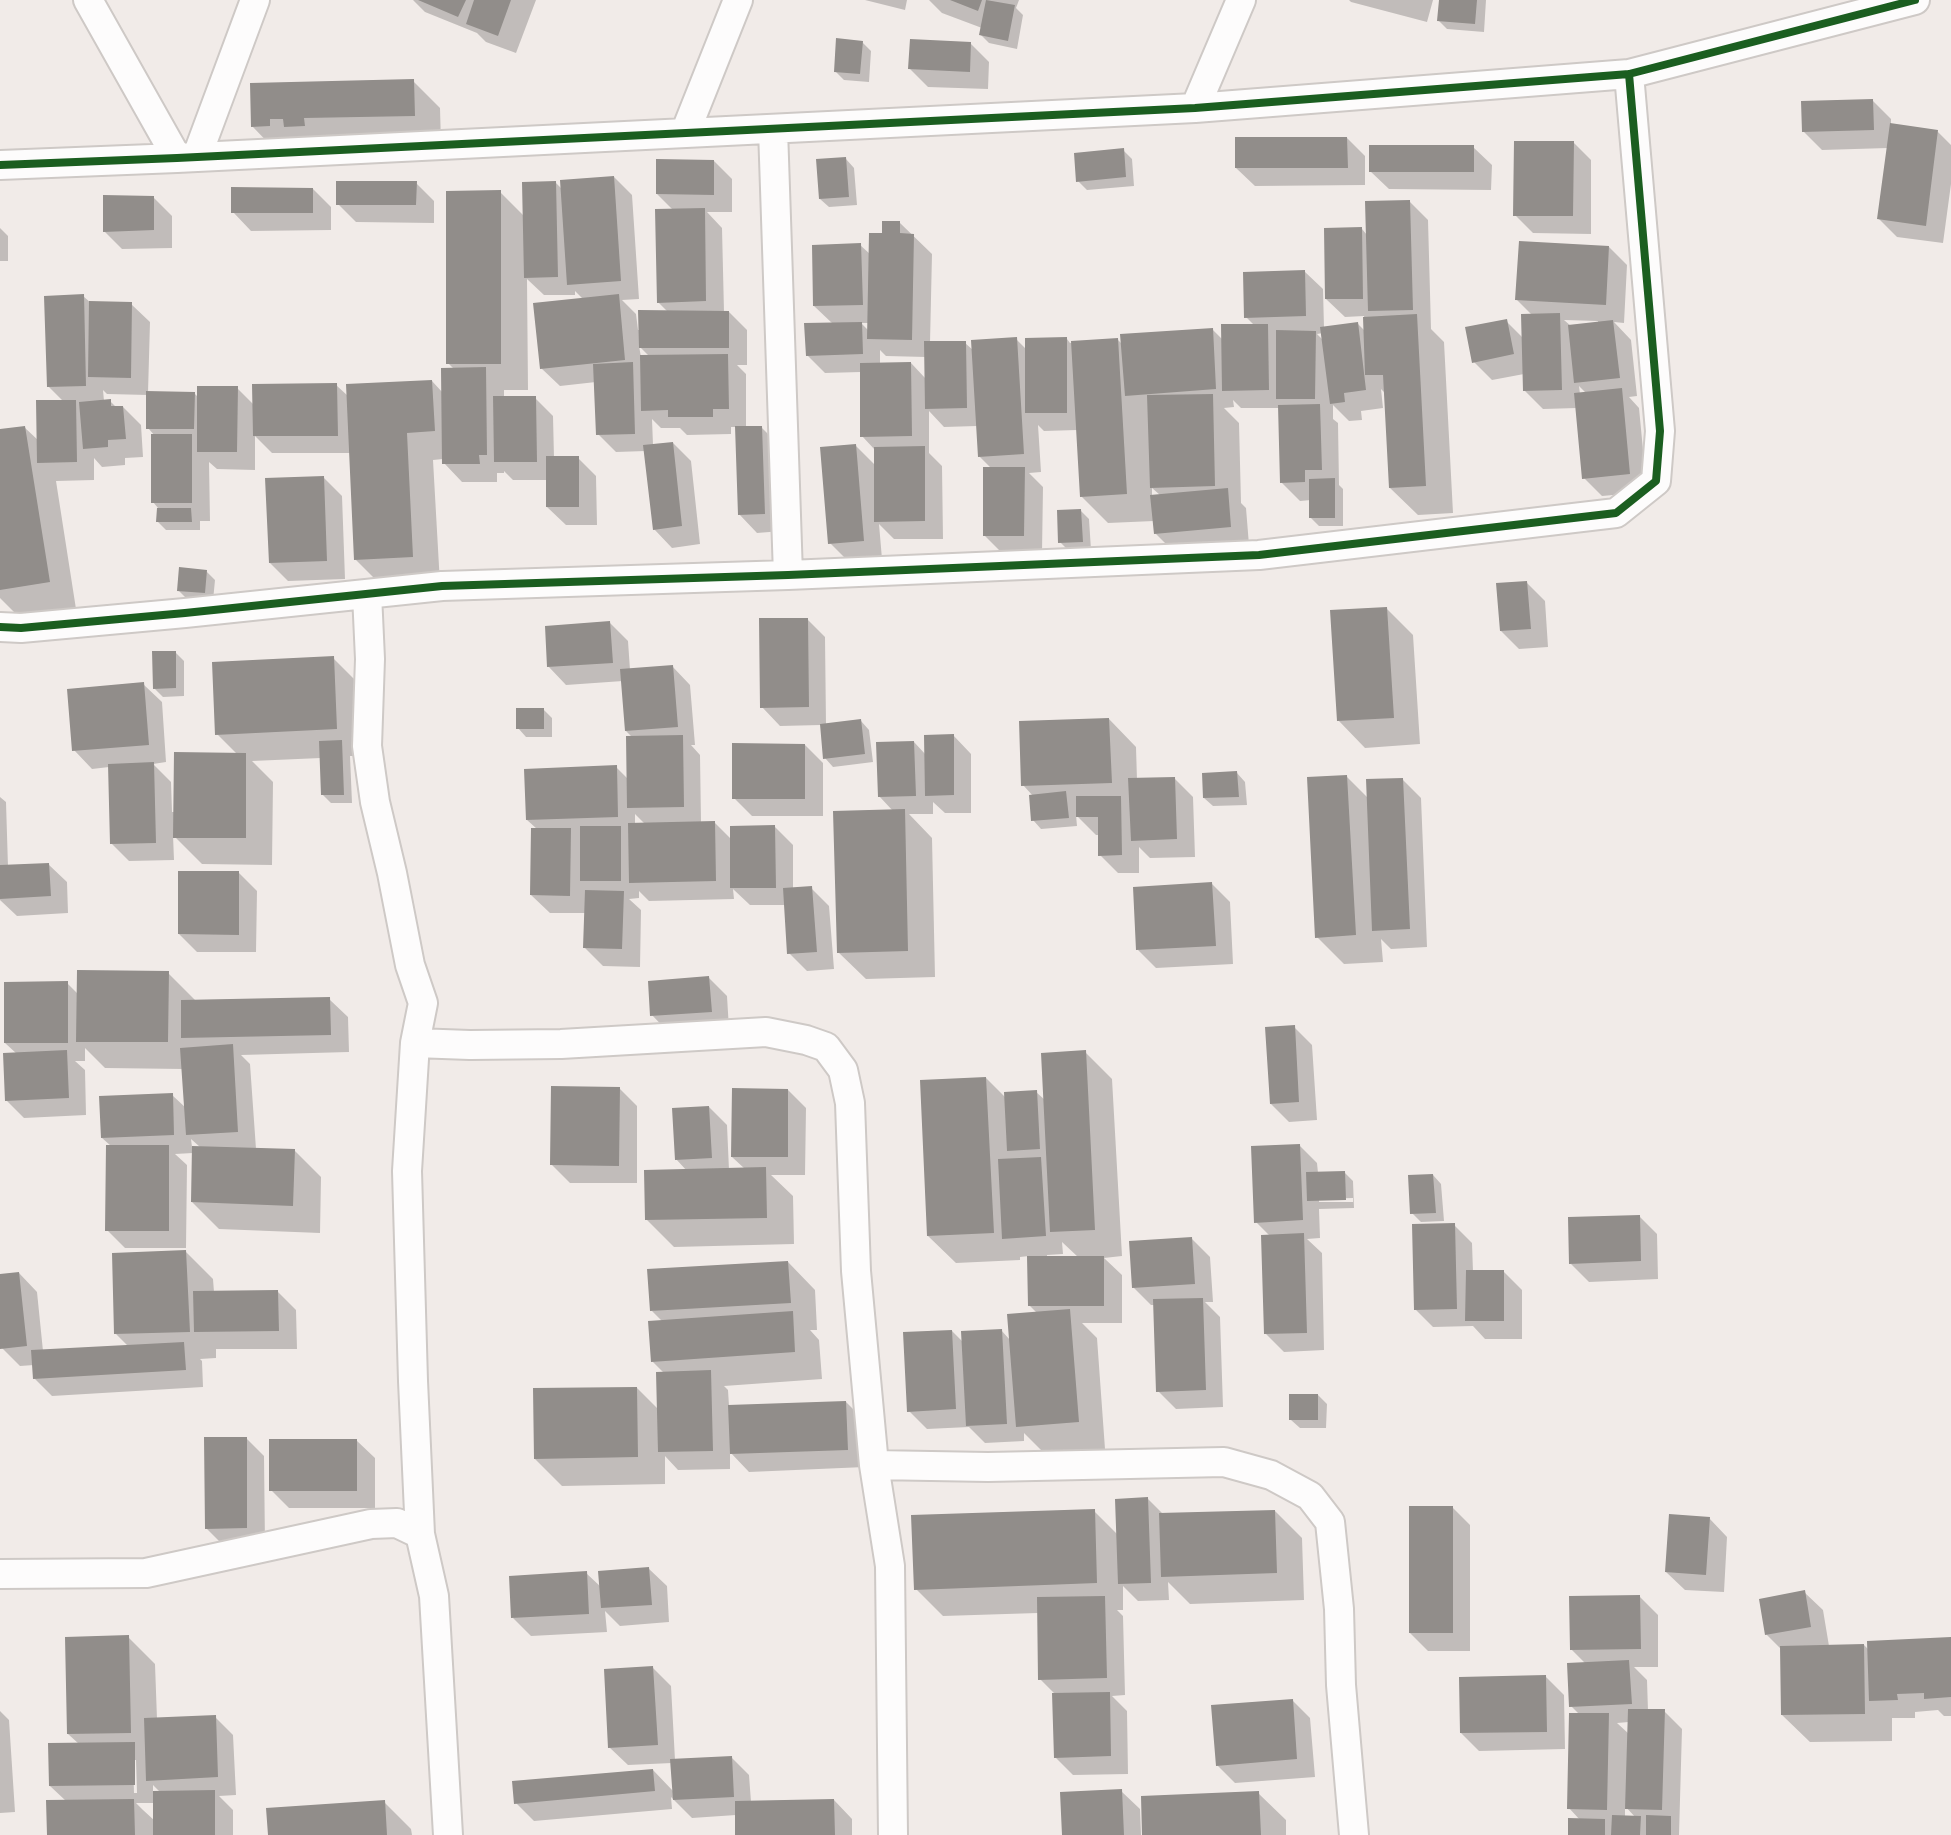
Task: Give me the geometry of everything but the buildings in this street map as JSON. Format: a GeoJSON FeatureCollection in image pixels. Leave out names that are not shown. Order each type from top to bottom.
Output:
{"type":"FeatureCollection","features":[{"type":"Feature","properties":{"kind":"street"},"geometry":{"type":"LineString","coordinates":[[88,0],[187,157]]}},
{"type":"Feature","properties":{"kind":"street"},"geometry":{"type":"LineString","coordinates":[[187,157],[255,0]]}},
{"type":"Feature","properties":{"kind":"street"},"geometry":{"type":"LineString","coordinates":[[685,133],[738,0]]}},
{"type":"Feature","properties":{"kind":"street"},"geometry":{"type":"LineString","coordinates":[[1195,108],[1241,0]]}},
{"type":"Feature","properties":{"kind":"street"},"geometry":{"type":"LineString","coordinates":[[0,165],[1195,108],[1629,75],[1905,1]]}},
{"type":"Feature","properties":{"kind":"street"},"geometry":{"type":"LineString","coordinates":[[0,627],[21,628],[442,586],[788,575],[1258,555],[1616,513],[1656,481],[1660,431],[1629,75]]}},
{"type":"Feature","properties":{"kind":"street"},"geometry":{"type":"LineString","coordinates":[[773,129],[788,575]]}},
{"type":"Feature","properties":{"kind":"street"},"geometry":{"type":"LineString","coordinates":[[367,594],[370,659],[367,746],[375,802],[410,965],[423,1003],[415,1043],[406,1171],[420,1534],[434,1596],[448,1835]]}},
{"type":"Feature","properties":{"kind":"street"},"geometry":{"type":"LineString","coordinates":[[415,1043],[561,1044],[766,1032],[806,1040],[826,1047],[843,1070],[850,1103],[856,1271],[874,1465],[890,1566],[893,1835]]}},
{"type":"Feature","properties":{"kind":"street"},"geometry":{"type":"LineString","coordinates":[[874,1465],[988,1467],[1224,1462],[1271,1475],[1310,1496],[1330,1522],[1339,1609],[1341,1685],[1353,1835]]}},
{"type":"Feature","properties":{"kind":"street"},"geometry":{"type":"LineString","coordinates":[[0,1574],[146,1573],[371,1524],[397,1523],[420,1534]]}},
{"type":"Feature","properties":{"kind":"cycle path"},"geometry":{"type":"LineString","coordinates":[[0,165],[1195,108],[1629,74],[1915,0]]}},
{"type":"Feature","properties":{"kind":"cycle path"},"geometry":{"type":"LineString","coordinates":[[0,627],[21,628],[185,613],[442,586],[788,575],[1259,555],[1616,513],[1656,481],[1660,431],[1629,74]]}}]}
